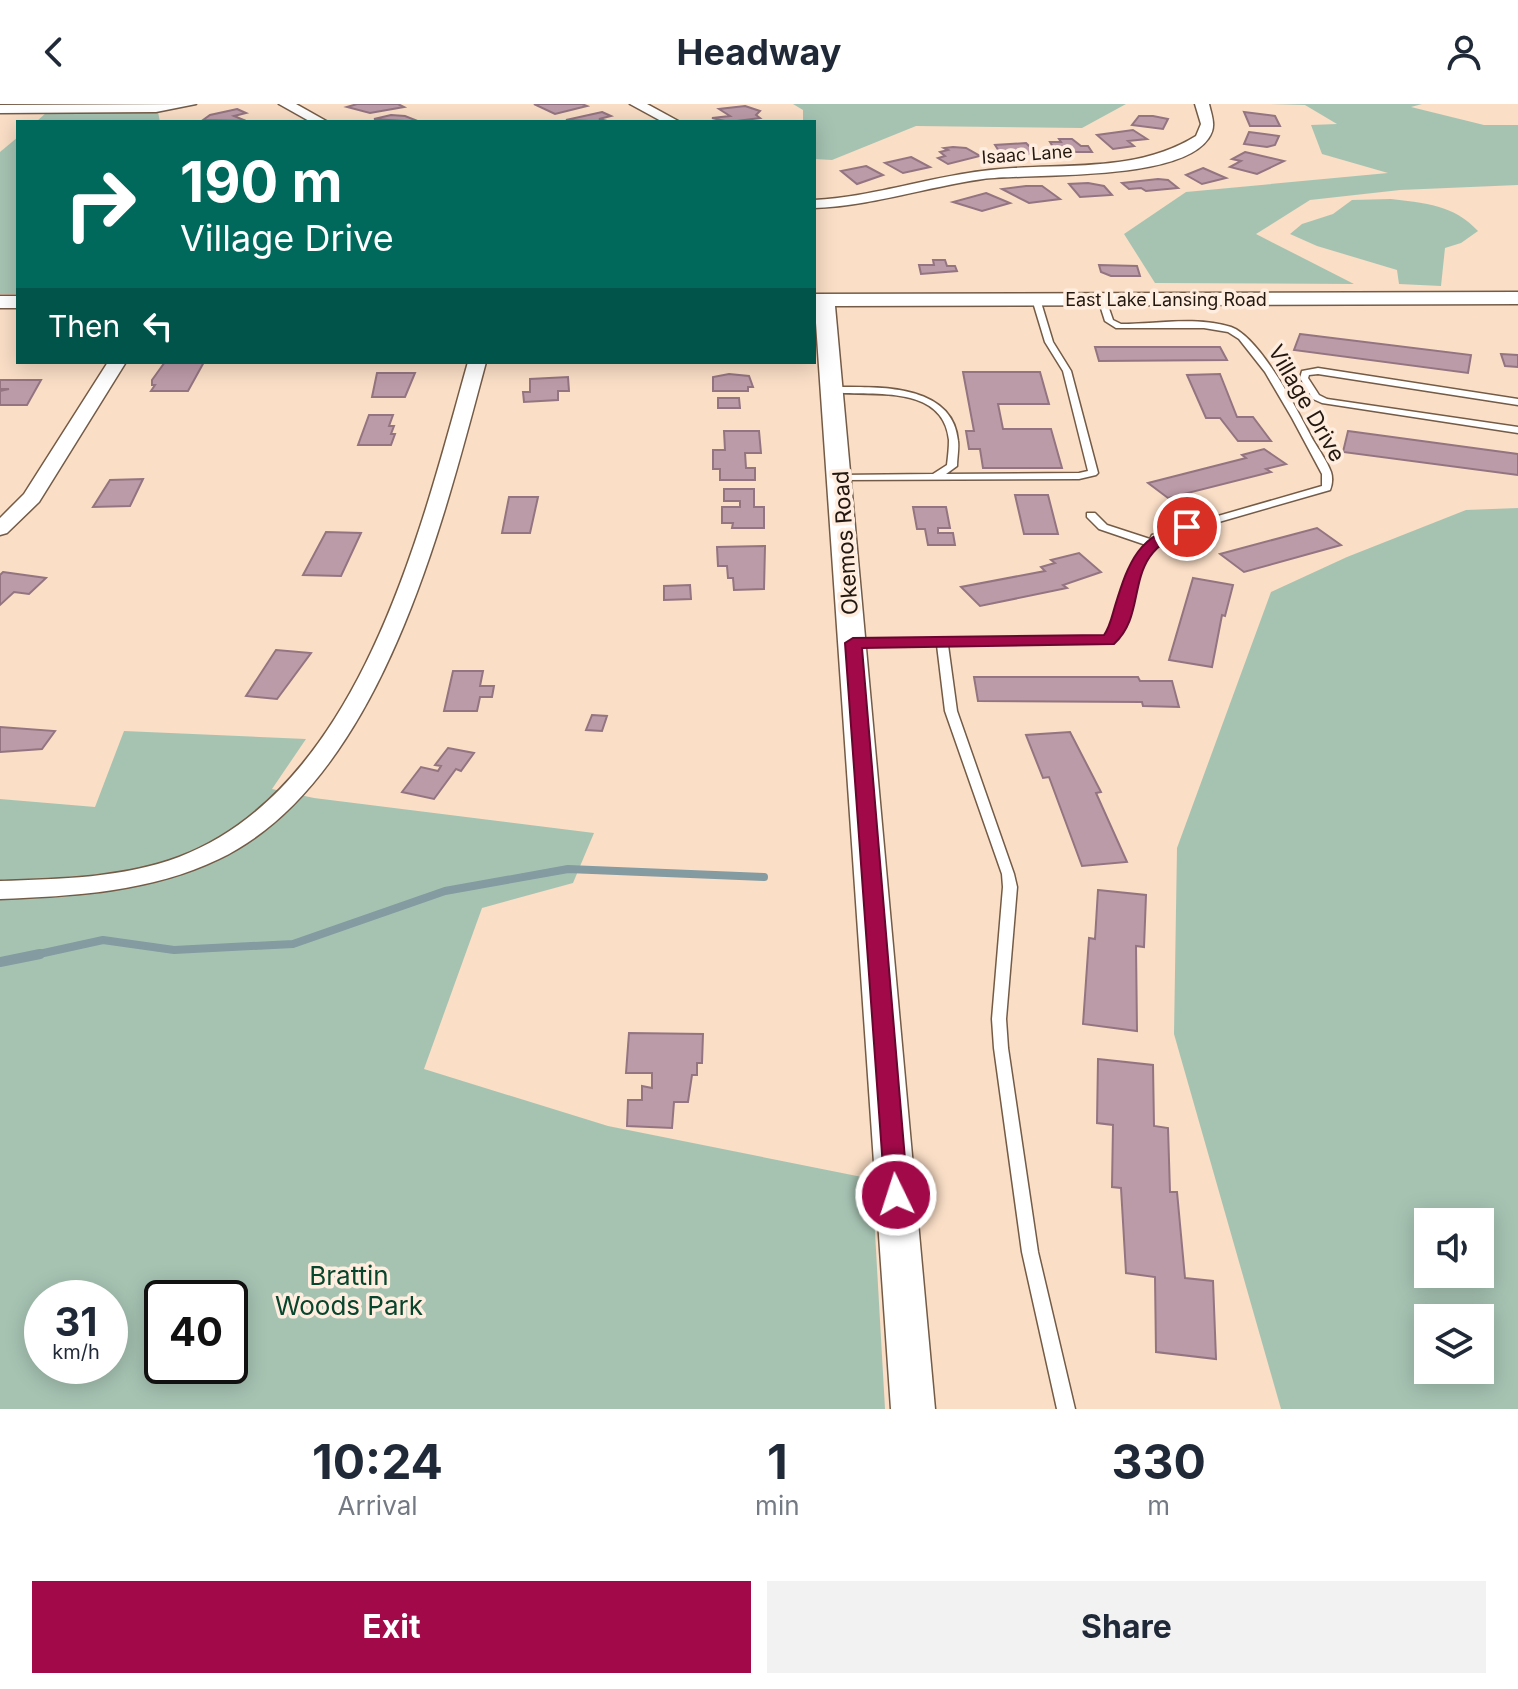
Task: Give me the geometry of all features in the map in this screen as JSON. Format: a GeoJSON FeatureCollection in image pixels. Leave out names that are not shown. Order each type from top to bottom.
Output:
{"type":"FeatureCollection","features":[{"type":"Feature","properties":{"kind":"street"},"geometry":{"type":"LineString","coordinates":[[0,109],[156,108],[189,104]]}},
{"type":"Feature","properties":{"kind":"street"},"geometry":{"type":"LineString","coordinates":[[286,104],[317,120]]}},
{"type":"Feature","properties":{"kind":"street"},"geometry":{"type":"LineString","coordinates":[[637,104],[669,120]]}},
{"type":"Feature","properties":{"kind":"street","name":"Isaac Lane"},"geometry":{"type":"LineString","coordinates":[[816,204],[864,201],[1006,171],[1125,165],[1163,158],[1202,138],[1208,124],[1202,104]]}},
{"type":"Feature","properties":{"kind":"street","name":"East Lake Lansing Road"},"geometry":{"type":"LineString","coordinates":[[819,300],[1518,298]]}},
{"type":"Feature","properties":{"kind":"street","name":"Okemos Road"},"geometry":{"type":"LineString","coordinates":[[819,300],[840,478],[913,1409]]}},
{"type":"Feature","properties":{"kind":"street"},"geometry":{"type":"LineString","coordinates":[[0,529],[32,498],[116,364]]}},
{"type":"Feature","properties":{"kind":"street"},"geometry":{"type":"LineString","coordinates":[[0,890],[121,881],[173,868],[232,842],[261,822],[290,795],[338,727],[384,646],[431,527],[476,364]]}},
{"type":"Feature","properties":{"kind":"lane"},"geometry":{"type":"LineString","coordinates":[[840,478],[1079,476],[1093,473],[1067,371],[1049,342],[1036,299]]}},
{"type":"Feature","properties":{"kind":"lane","name":"Village Drive"},"geometry":{"type":"LineString","coordinates":[[1102,299],[1111,324],[1214,327],[1243,336],[1268,371],[1329,482],[1321,493],[1165,532],[1151,543]]}},
{"type":"Feature","properties":{"kind":"lane"},"geometry":{"type":"LineString","coordinates":[[1518,402],[1318,371],[1305,373],[1304,378],[1316,397],[1325,401],[1518,430]]}},
{"type":"Feature","properties":{"kind":"lane"},"geometry":{"type":"LineString","coordinates":[[832,390],[909,392],[936,405],[950,427],[955,448],[952,466],[935,477]]}},
{"type":"Feature","properties":{"kind":"lane"},"geometry":{"type":"LineString","coordinates":[[853,643],[1108,640],[1114,634],[1134,571],[1151,543],[1103,527],[1091,515]]}},
{"type":"Feature","properties":{"kind":"lane"},"geometry":{"type":"LineString","coordinates":[[942,641],[951,711],[1008,874],[1010,887],[999,1019],[1001,1048],[1030,1252],[1066,1409]]}},
{"type":"Feature","properties":{"kind":"green space"},"geometry":{"type":"Polygon","coordinates":[[[793,104],[1126,104],[1082,128],[916,126],[832,160],[816,159],[816,120],[803,120],[803,110],[793,104]]]}},
{"type":"Feature","properties":{"kind":"green space"},"geometry":{"type":"Polygon","coordinates":[[[1269,104],[1422,104],[1411,107],[1484,125],[1518,125],[1518,185],[1400,190],[1310,200],[1256,234],[1354,284],[1155,283],[1124,234],[1186,192],[1388,173],[1322,154],[1311,125],[1337,124],[1305,105],[1269,104]]]}},
{"type":"Feature","properties":{"kind":"green space"},"geometry":{"type":"Polygon","coordinates":[[[47,112],[158,112],[160,120],[38,120],[47,112]]]}},
{"type":"Feature","properties":{"kind":"green space"},"geometry":{"type":"Polygon","coordinates":[[[16,139],[16,294],[0,294],[0,152],[16,139]]]}},
{"type":"Feature","properties":{"kind":"green space"},"geometry":{"type":"Polygon","coordinates":[[[1391,199],[1449,211],[1478,231],[1461,243],[1445,248],[1441,286],[1399,284],[1397,270],[1317,246],[1290,234],[1302,224],[1333,214],[1352,200],[1391,199]]]}},
{"type":"Feature","properties":{"kind":"green space"},"geometry":{"type":"Polygon","coordinates":[[[1518,508],[1518,1409],[1281,1409],[1174,1034],[1177,848],[1271,592],[1347,557],[1466,510],[1518,508]]]}},
{"type":"Feature","properties":{"kind":"green space","name":"Brattin Woods Park"},"geometry":{"type":"Polygon","coordinates":[[[124,731],[306,739],[272,789],[314,798],[594,833],[573,883],[482,908],[424,1069],[608,1126],[872,1179],[885,1409],[0,1409],[0,799],[95,807],[124,731]]]}},
{"type":"Feature","properties":{"kind":"building"},"geometry":{"type":"Polygon","coordinates":[[[357,104],[398,104],[404,107],[370,113],[347,107],[357,104]]]}},
{"type":"Feature","properties":{"kind":"building"},"geometry":{"type":"Polygon","coordinates":[[[534,104],[582,104],[587,106],[555,114],[534,104]]]}},
{"type":"Feature","properties":{"kind":"building"},"geometry":{"type":"Polygon","coordinates":[[[745,106],[760,111],[756,115],[760,118],[712,118],[730,116],[719,109],[745,106]]]}},
{"type":"Feature","properties":{"kind":"building"},"geometry":{"type":"Polygon","coordinates":[[[237,109],[246,113],[234,116],[244,120],[203,120],[210,115],[237,109]]]}},
{"type":"Feature","properties":{"kind":"building"},"geometry":{"type":"Polygon","coordinates":[[[602,112],[611,116],[599,119],[603,120],[566,120],[602,112]]]}},
{"type":"Feature","properties":{"kind":"building"},"geometry":{"type":"Polygon","coordinates":[[[1244,112],[1275,116],[1280,126],[1250,126],[1244,112]]]}},
{"type":"Feature","properties":{"kind":"building"},"geometry":{"type":"Polygon","coordinates":[[[391,115],[415,120],[389,120],[374,119],[391,115]]]}},
{"type":"Feature","properties":{"kind":"building"},"geometry":{"type":"Polygon","coordinates":[[[1139,116],[1168,119],[1163,129],[1132,125],[1139,116]]]}},
{"type":"Feature","properties":{"kind":"building"},"geometry":{"type":"Polygon","coordinates":[[[1133,130],[1147,139],[1128,141],[1134,146],[1113,149],[1097,135],[1133,130]]]}},
{"type":"Feature","properties":{"kind":"building"},"geometry":{"type":"Polygon","coordinates":[[[1249,132],[1279,136],[1275,145],[1267,147],[1244,144],[1249,132]]]}},
{"type":"Feature","properties":{"kind":"building"},"geometry":{"type":"Polygon","coordinates":[[[1059,139],[1072,139],[1081,146],[1088,146],[1092,152],[1056,152],[1050,142],[1061,142],[1059,139]]]}},
{"type":"Feature","properties":{"kind":"building"},"geometry":{"type":"Polygon","coordinates":[[[1026,143],[1036,153],[1002,156],[995,145],[1026,143]]]}},
{"type":"Feature","properties":{"kind":"building"},"geometry":{"type":"Polygon","coordinates":[[[944,148],[966,148],[980,156],[948,164],[938,158],[945,156],[940,152],[948,150],[944,148]]]}},
{"type":"Feature","properties":{"kind":"building"},"geometry":{"type":"Polygon","coordinates":[[[1245,152],[1284,161],[1257,174],[1230,167],[1241,161],[1232,159],[1245,152]]]}},
{"type":"Feature","properties":{"kind":"building"},"geometry":{"type":"Polygon","coordinates":[[[911,157],[930,167],[903,173],[885,163],[911,157]]]}},
{"type":"Feature","properties":{"kind":"building"},"geometry":{"type":"Polygon","coordinates":[[[866,166],[883,175],[857,184],[841,171],[866,166]]]}},
{"type":"Feature","properties":{"kind":"building"},"geometry":{"type":"Polygon","coordinates":[[[1203,168],[1226,178],[1202,184],[1186,175],[1203,168]]]}},
{"type":"Feature","properties":{"kind":"building"},"geometry":{"type":"Polygon","coordinates":[[[1168,180],[1178,188],[1146,191],[1129,189],[1122,183],[1168,180]]]}},
{"type":"Feature","properties":{"kind":"building"},"geometry":{"type":"Polygon","coordinates":[[[1069,184],[1104,186],[1112,195],[1080,197],[1069,184]]]}},
{"type":"Feature","properties":{"kind":"building"},"geometry":{"type":"Polygon","coordinates":[[[1042,186],[1060,199],[1029,203],[1002,189],[1042,186]]]}},
{"type":"Feature","properties":{"kind":"building"},"geometry":{"type":"Polygon","coordinates":[[[986,193],[1010,203],[982,211],[953,202],[986,193]]]}},
{"type":"Feature","properties":{"kind":"building"},"geometry":{"type":"Polygon","coordinates":[[[933,260],[945,260],[947,266],[955,266],[957,271],[921,274],[919,265],[934,265],[933,260]]]}},
{"type":"Feature","properties":{"kind":"building"},"geometry":{"type":"Polygon","coordinates":[[[1099,265],[1137,266],[1140,276],[1111,276],[1101,272],[1099,265]]]}},
{"type":"Feature","properties":{"kind":"building"},"geometry":{"type":"Polygon","coordinates":[[[1300,334],[1471,355],[1468,373],[1294,350],[1300,334]]]}},
{"type":"Feature","properties":{"kind":"building"},"geometry":{"type":"Polygon","coordinates":[[[1095,347],[1220,347],[1227,360],[1099,361],[1095,347]]]}},
{"type":"Feature","properties":{"kind":"building"},"geometry":{"type":"Polygon","coordinates":[[[1501,354],[1518,355],[1518,367],[1505,366],[1501,354]]]}},
{"type":"Feature","properties":{"kind":"building"},"geometry":{"type":"Polygon","coordinates":[[[164,364],[203,364],[188,391],[151,391],[155,385],[152,385],[152,380],[164,364]]]}},
{"type":"Feature","properties":{"kind":"building"},"geometry":{"type":"Polygon","coordinates":[[[963,372],[1040,372],[1049,404],[998,404],[1003,429],[1051,429],[1062,468],[983,468],[980,449],[969,449],[966,431],[974,431],[963,372]]]}},
{"type":"Feature","properties":{"kind":"building"},"geometry":{"type":"Polygon","coordinates":[[[377,373],[415,373],[405,397],[372,397],[377,373]]]}},
{"type":"Feature","properties":{"kind":"building"},"geometry":{"type":"Polygon","coordinates":[[[729,374],[749,376],[753,387],[748,387],[748,391],[713,391],[713,377],[729,374]]]}},
{"type":"Feature","properties":{"kind":"building"},"geometry":{"type":"Polygon","coordinates":[[[1220,374],[1237,417],[1253,417],[1271,441],[1238,441],[1220,418],[1206,418],[1187,375],[1220,374]]]}},
{"type":"Feature","properties":{"kind":"building"},"geometry":{"type":"Polygon","coordinates":[[[568,377],[569,391],[558,391],[558,400],[524,402],[523,392],[530,392],[530,379],[568,377]]]}},
{"type":"Feature","properties":{"kind":"building"},"geometry":{"type":"Polygon","coordinates":[[[0,380],[41,380],[27,405],[0,405],[0,391],[9,389],[0,389],[0,380]]]}},
{"type":"Feature","properties":{"kind":"building"},"geometry":{"type":"Polygon","coordinates":[[[718,398],[739,398],[740,408],[718,408],[718,398]]]}},
{"type":"Feature","properties":{"kind":"building"},"geometry":{"type":"Polygon","coordinates":[[[369,415],[393,415],[389,426],[394,426],[391,434],[395,434],[391,445],[358,445],[369,415]]]}},
{"type":"Feature","properties":{"kind":"building"},"geometry":{"type":"Polygon","coordinates":[[[724,431],[759,431],[761,453],[745,453],[746,468],[755,468],[755,480],[720,480],[720,469],[713,469],[713,450],[725,450],[724,431]]]}},
{"type":"Feature","properties":{"kind":"building"},"geometry":{"type":"Polygon","coordinates":[[[1348,431],[1518,454],[1518,475],[1343,452],[1348,431]]]}},
{"type":"Feature","properties":{"kind":"building"},"geometry":{"type":"Polygon","coordinates":[[[1264,449],[1286,464],[1266,469],[1271,472],[1168,498],[1148,483],[1246,458],[1242,455],[1264,449]]]}},
{"type":"Feature","properties":{"kind":"building"},"geometry":{"type":"Polygon","coordinates":[[[143,479],[130,506],[93,507],[110,480],[143,479]]]}},
{"type":"Feature","properties":{"kind":"building"},"geometry":{"type":"Polygon","coordinates":[[[724,489],[754,489],[754,507],[764,507],[764,528],[732,528],[733,523],[722,523],[722,507],[740,507],[740,501],[724,501],[724,489]]]}},
{"type":"Feature","properties":{"kind":"building"},"geometry":{"type":"Polygon","coordinates":[[[1015,495],[1048,495],[1058,534],[1024,534],[1015,495]]]}},
{"type":"Feature","properties":{"kind":"building"},"geometry":{"type":"Polygon","coordinates":[[[509,497],[538,497],[530,533],[502,533],[509,497]]]}},
{"type":"Feature","properties":{"kind":"building"},"geometry":{"type":"Polygon","coordinates":[[[913,507],[946,507],[950,528],[938,528],[938,533],[953,533],[955,545],[928,545],[925,529],[917,529],[913,507]]]}},
{"type":"Feature","properties":{"kind":"building"},"geometry":{"type":"Polygon","coordinates":[[[1317,528],[1341,545],[1244,572],[1220,554],[1317,528]]]}},
{"type":"Feature","properties":{"kind":"building"},"geometry":{"type":"Polygon","coordinates":[[[326,532],[361,533],[341,576],[303,575],[326,532]]]}},
{"type":"Feature","properties":{"kind":"building"},"geometry":{"type":"Polygon","coordinates":[[[765,546],[764,589],[734,590],[727,566],[718,566],[717,547],[765,546]]]}},
{"type":"Feature","properties":{"kind":"building"},"geometry":{"type":"Polygon","coordinates":[[[1079,553],[1101,572],[1063,585],[1067,588],[980,606],[961,587],[1045,571],[1041,567],[1055,563],[1051,560],[1079,553]]]}},
{"type":"Feature","properties":{"kind":"building"},"geometry":{"type":"Polygon","coordinates":[[[3,572],[46,578],[29,594],[14,592],[0,605],[0,575],[3,572]]]}},
{"type":"Feature","properties":{"kind":"building"},"geometry":{"type":"Polygon","coordinates":[[[1193,578],[1233,585],[1225,616],[1222,615],[1212,667],[1169,660],[1193,578]]]}},
{"type":"Feature","properties":{"kind":"building"},"geometry":{"type":"Polygon","coordinates":[[[690,585],[691,599],[664,600],[664,586],[690,585]]]}},
{"type":"Feature","properties":{"kind":"building"},"geometry":{"type":"Polygon","coordinates":[[[276,650],[311,653],[277,699],[246,696],[276,650]]]}},
{"type":"Feature","properties":{"kind":"building"},"geometry":{"type":"Polygon","coordinates":[[[453,671],[483,671],[480,686],[494,686],[492,697],[480,697],[477,711],[444,711],[453,671]]]}},
{"type":"Feature","properties":{"kind":"building"},"geometry":{"type":"Polygon","coordinates":[[[974,677],[1138,677],[1140,681],[1172,681],[1179,707],[1143,706],[1142,702],[978,701],[974,677]]]}},
{"type":"Feature","properties":{"kind":"building"},"geometry":{"type":"Polygon","coordinates":[[[592,715],[607,716],[602,731],[586,730],[592,715]]]}},
{"type":"Feature","properties":{"kind":"building"},"geometry":{"type":"Polygon","coordinates":[[[0,727],[55,731],[42,749],[0,752],[0,727]]]}},
{"type":"Feature","properties":{"kind":"building"},"geometry":{"type":"Polygon","coordinates":[[[1070,732],[1101,792],[1096,793],[1127,862],[1082,866],[1049,777],[1043,778],[1026,735],[1070,732]]]}},
{"type":"Feature","properties":{"kind":"building"},"geometry":{"type":"Polygon","coordinates":[[[448,748],[474,753],[461,771],[456,769],[434,799],[402,792],[421,767],[438,771],[441,766],[435,765],[448,748]]]}},
{"type":"Feature","properties":{"kind":"building"},"geometry":{"type":"Polygon","coordinates":[[[1098,890],[1146,895],[1144,947],[1136,946],[1137,1031],[1083,1024],[1089,938],[1095,939],[1098,890]]]}},
{"type":"Feature","properties":{"kind":"building"},"geometry":{"type":"Polygon","coordinates":[[[629,1033],[703,1034],[702,1063],[697,1063],[697,1075],[692,1075],[688,1102],[674,1102],[672,1128],[627,1126],[628,1100],[642,1100],[642,1086],[652,1088],[652,1073],[626,1073],[629,1033]]]}},
{"type":"Feature","properties":{"kind":"building"},"geometry":{"type":"Polygon","coordinates":[[[1098,1059],[1153,1065],[1154,1126],[1168,1128],[1170,1192],[1177,1192],[1185,1278],[1213,1281],[1216,1359],[1156,1352],[1155,1277],[1126,1273],[1121,1188],[1112,1187],[1113,1125],[1097,1123],[1098,1059]]]}},
{"type":"Feature","properties":{"kind":"waterway"},"geometry":{"type":"LineString","coordinates":[[30,956],[103,940],[174,950],[293,944],[445,891],[568,869],[764,877]]}},
{"type":"Feature","properties":{"kind":"waterway"},"geometry":{"type":"LineString","coordinates":[[30,956],[40,954]]}},
{"type":"Feature","properties":{"kind":"waterway"},"geometry":{"type":"LineString","coordinates":[[0,962],[30,956]]}},
{"type":"Feature","properties":{"kind":"route"},"geometry":{"type":"LineString","coordinates":[[896,1195],[853,643],[1108,640],[1114,634],[1134,571],[1151,543],[1165,532],[1187,527]]}}]}
